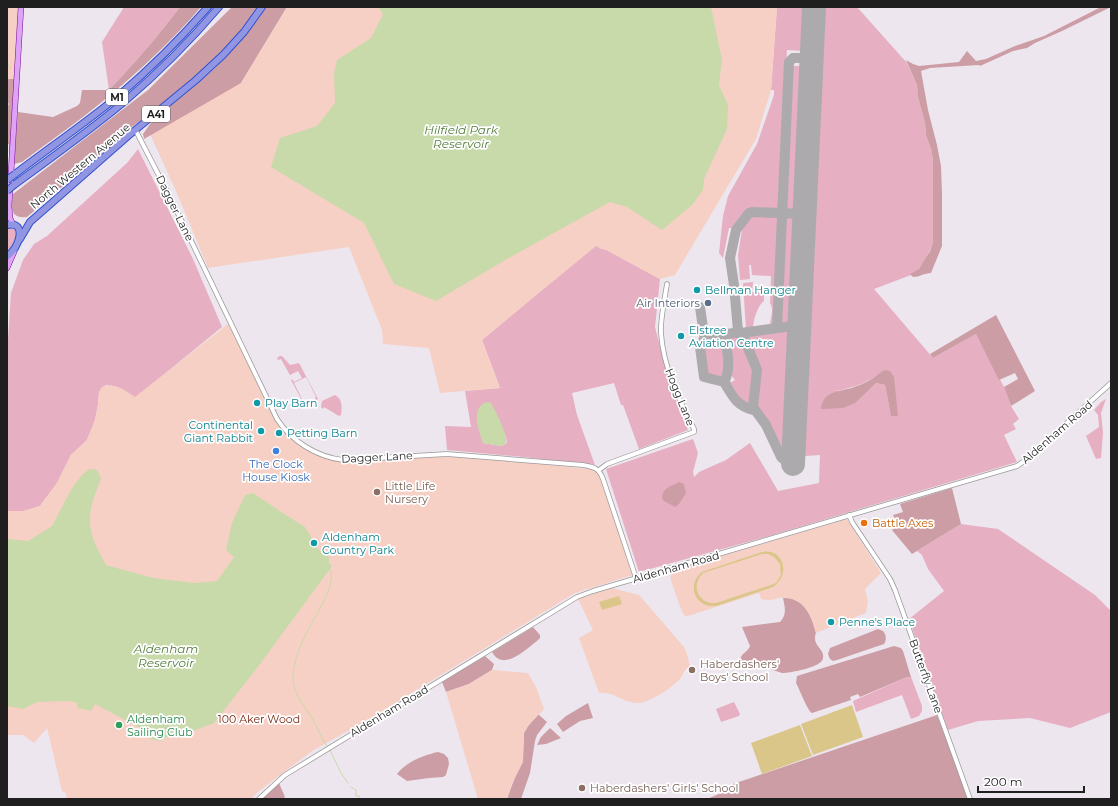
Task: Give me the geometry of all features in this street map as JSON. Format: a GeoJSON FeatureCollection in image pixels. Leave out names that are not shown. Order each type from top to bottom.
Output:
{"type":"FeatureCollection","features":[{"type":"Feature","properties":{"kind":"highway","name":"M1"},"geometry":{"type":"LineString","coordinates":[[7,180],[103,108],[131,85],[171,47],[208,7]]}},
{"type":"Feature","properties":{"kind":"highway","name":"M1"},"geometry":{"type":"LineString","coordinates":[[7,191],[137,91],[178,52],[219,7]]}},
{"type":"Feature","properties":{"kind":"highway","name":"North Western Avenue"},"geometry":{"type":"LineString","coordinates":[[14,252],[30,222],[196,80],[223,55],[244,32],[262,7]]}},
{"type":"Feature","properties":{"kind":"highway","name":"North Western Avenue"},"geometry":{"type":"LineString","coordinates":[[12,225],[30,222]]}},
{"type":"Feature","properties":{"kind":"highway"},"geometry":{"type":"LineString","coordinates":[[12,225],[20,232],[20,239]]}},
{"type":"Feature","properties":{"kind":"highway"},"geometry":{"type":"LineString","coordinates":[[7,256],[14,252]]}},
{"type":"Feature","properties":{"kind":"main road"},"geometry":{"type":"LineString","coordinates":[[12,225],[8,208],[21,7]]}},
{"type":"Feature","properties":{"kind":"main road"},"geometry":{"type":"LineString","coordinates":[[7,268],[14,252]]}},
{"type":"Feature","properties":{"kind":"street","name":"Dagger Lane"},"geometry":{"type":"LineString","coordinates":[[136,131],[171,199],[277,419],[282,426],[297,440],[314,451],[334,459],[343,460],[453,454],[583,465],[592,466],[599,470]]}},
{"type":"Feature","properties":{"kind":"street","name":"Hogg Lane"},"geometry":{"type":"LineString","coordinates":[[599,470],[607,464],[694,432],[694,429],[677,394],[666,360],[660,332],[667,284]]}},
{"type":"Feature","properties":{"kind":"street","name":"Aldenham Road"},"geometry":{"type":"LineString","coordinates":[[259,799],[286,775],[578,596],[1020,464],[1111,383]]}},
{"type":"Feature","properties":{"kind":"street"},"geometry":{"type":"LineString","coordinates":[[599,470],[636,578]]}},
{"type":"Feature","properties":{"kind":"street","name":"Butterfly Lane"},"geometry":{"type":"LineString","coordinates":[[849,515],[895,590],[970,799]]}},
{"type":"Feature","properties":{"kind":"shaded area"},"geometry":{"type":"Polygon","coordinates":[[[7,7],[19,7],[11,152],[9,154],[9,144],[7,144],[7,107],[9,104],[7,102],[7,7]]]}},
{"type":"Feature","properties":{"kind":"shaded area"},"geometry":{"type":"Polygon","coordinates":[[[124,7],[180,7],[146,50],[109,90],[102,42],[124,7]]]}},
{"type":"Feature","properties":{"kind":"shaded area"},"geometry":{"type":"Polygon","coordinates":[[[180,7],[201,7],[174,37],[114,92],[22,162],[14,164],[18,112],[53,117],[77,106],[80,103],[82,90],[109,90],[146,50],[180,7]]]}},
{"type":"Feature","properties":{"kind":"shaded area"},"geometry":{"type":"Polygon","coordinates":[[[232,7],[260,7],[250,21],[213,62],[165,103],[133,126],[27,217],[21,217],[14,214],[12,208],[13,194],[148,90],[232,7]]]}},
{"type":"Feature","properties":{"kind":"shaded area"},"geometry":{"type":"Polygon","coordinates":[[[266,7],[287,7],[241,83],[171,179],[151,135],[144,139],[143,134],[150,124],[222,61],[249,31],[266,7]]]}},
{"type":"Feature","properties":{"kind":"shaded area"},"geometry":{"type":"Polygon","coordinates":[[[777,7],[806,7],[804,51],[787,50],[786,66],[804,66],[792,318],[786,324],[772,326],[770,323],[772,310],[770,303],[771,276],[752,275],[751,265],[749,265],[750,279],[740,280],[738,255],[742,230],[738,229],[748,215],[744,214],[734,228],[729,228],[723,258],[719,253],[723,216],[728,196],[757,144],[774,95],[774,90],[771,90],[777,7]]]}},
{"type":"Feature","properties":{"kind":"shaded area"},"geometry":{"type":"Polygon","coordinates":[[[823,7],[857,7],[907,63],[917,85],[926,135],[933,160],[933,242],[929,252],[921,267],[911,275],[874,289],[933,358],[976,334],[1004,387],[1011,406],[1019,419],[1013,424],[1016,429],[1004,435],[1017,462],[766,537],[639,572],[606,469],[693,439],[698,453],[693,472],[694,477],[699,472],[726,460],[750,443],[778,491],[819,483],[820,455],[805,456],[801,454],[823,7]],[[884,370],[862,384],[836,391],[868,390],[876,383],[885,385],[891,416],[884,370]]]}},
{"type":"Feature","properties":{"kind":"shaded area"},"geometry":{"type":"Polygon","coordinates":[[[1101,7],[1111,7],[1027,48],[1013,51],[980,66],[930,68],[921,71],[941,166],[942,246],[931,273],[913,277],[910,274],[919,269],[930,251],[933,242],[933,160],[926,135],[917,85],[906,60],[919,66],[959,62],[967,51],[976,61],[986,59],[1015,46],[1044,36],[1101,7]]]}},
{"type":"Feature","properties":{"kind":"shaded area"},"geometry":{"type":"Polygon","coordinates":[[[138,149],[193,259],[222,327],[135,398],[121,389],[106,385],[99,392],[95,420],[87,440],[71,455],[57,483],[40,506],[24,511],[7,511],[7,355],[11,293],[23,260],[34,244],[47,236],[127,163],[138,149]]]}},
{"type":"Feature","properties":{"kind":"shaded area"},"geometry":{"type":"Polygon","coordinates":[[[610,202],[623,259],[660,279],[655,327],[670,385],[688,430],[639,449],[623,405],[621,405],[614,383],[572,393],[577,415],[595,465],[447,450],[445,426],[471,427],[465,391],[500,388],[482,340],[589,250],[610,202]],[[477,419],[483,443],[501,446],[506,444],[505,434],[477,419]]]}},
{"type":"Feature","properties":{"kind":"shaded area"},"geometry":{"type":"Polygon","coordinates":[[[9,227],[15,230],[17,237],[11,250],[7,253],[7,228],[9,227]]]}},
{"type":"Feature","properties":{"kind":"shaded area"},"geometry":{"type":"Polygon","coordinates":[[[753,282],[752,292],[764,293],[764,301],[759,306],[753,329],[746,330],[743,283],[753,282]]]}},
{"type":"Feature","properties":{"kind":"shaded area"},"geometry":{"type":"Polygon","coordinates":[[[996,315],[1035,391],[1011,406],[1004,387],[1018,379],[1015,373],[999,380],[976,334],[933,358],[930,354],[996,315]]]}},
{"type":"Feature","properties":{"kind":"shaded area"},"geometry":{"type":"Polygon","coordinates":[[[790,329],[791,333],[786,453],[782,455],[767,422],[755,407],[759,369],[745,335],[790,329]]]}},
{"type":"Feature","properties":{"kind":"shaded area"},"geometry":{"type":"Polygon","coordinates":[[[739,336],[743,338],[756,372],[751,405],[749,407],[735,396],[727,380],[732,382],[735,380],[730,374],[730,350],[726,338],[739,336]]]}},
{"type":"Feature","properties":{"kind":"shaded area"},"geometry":{"type":"Polygon","coordinates":[[[723,339],[726,351],[726,375],[724,377],[707,374],[703,350],[708,341],[723,339]]]}},
{"type":"Feature","properties":{"kind":"shaded area"},"geometry":{"type":"Polygon","coordinates":[[[282,356],[290,365],[299,363],[318,399],[316,400],[306,377],[294,383],[304,403],[307,405],[305,406],[291,380],[292,379],[294,382],[302,378],[298,371],[290,375],[291,377],[281,359],[278,360],[277,358],[282,356]]]}},
{"type":"Feature","properties":{"kind":"shaded area"},"geometry":{"type":"Polygon","coordinates":[[[884,370],[890,371],[894,377],[898,416],[891,416],[885,385],[876,383],[855,403],[843,408],[821,409],[826,398],[834,392],[852,388],[864,383],[884,370]]]}},
{"type":"Feature","properties":{"kind":"shaded area"},"geometry":{"type":"Polygon","coordinates":[[[335,395],[339,399],[342,409],[341,415],[339,416],[324,407],[323,409],[321,407],[322,401],[335,395]]]}},
{"type":"Feature","properties":{"kind":"shaded area"},"geometry":{"type":"Polygon","coordinates":[[[1106,399],[1101,413],[1103,433],[1101,458],[1096,459],[1086,436],[1099,427],[1098,415],[1094,410],[1106,399]]]}},
{"type":"Feature","properties":{"kind":"shaded area"},"geometry":{"type":"Polygon","coordinates":[[[679,482],[684,484],[686,493],[679,504],[675,507],[664,501],[662,498],[666,489],[679,482]]]}},
{"type":"Feature","properties":{"kind":"shaded area"},"geometry":{"type":"Polygon","coordinates":[[[952,488],[961,524],[912,554],[892,530],[898,525],[893,515],[903,512],[900,504],[952,488]]]}},
{"type":"Feature","properties":{"kind":"shaded area"},"geometry":{"type":"Polygon","coordinates":[[[961,524],[998,529],[1095,595],[1111,611],[1111,712],[1070,728],[1030,718],[978,721],[948,730],[909,619],[944,591],[928,569],[922,555],[917,551],[961,524]]]}},
{"type":"Feature","properties":{"kind":"shaded area"},"geometry":{"type":"Polygon","coordinates":[[[762,552],[776,554],[780,558],[783,570],[779,582],[773,587],[716,606],[709,606],[703,603],[698,600],[695,595],[694,583],[702,572],[762,552]],[[762,554],[703,573],[697,583],[698,593],[701,598],[710,603],[716,603],[776,583],[781,575],[780,564],[774,557],[768,554],[762,554]]]}},
{"type":"Feature","properties":{"kind":"shaded area"},"geometry":{"type":"Polygon","coordinates":[[[619,596],[622,604],[602,610],[599,602],[619,596]]]}},
{"type":"Feature","properties":{"kind":"shaded area"},"geometry":{"type":"Polygon","coordinates":[[[783,598],[796,601],[802,604],[806,609],[812,620],[816,633],[815,641],[823,655],[822,661],[806,669],[782,673],[740,660],[750,646],[742,627],[780,622],[785,614],[783,598]]]}},
{"type":"Feature","properties":{"kind":"shaded area"},"geometry":{"type":"Polygon","coordinates":[[[533,627],[540,635],[540,638],[520,654],[508,660],[502,660],[497,658],[492,652],[533,627]]]}},
{"type":"Feature","properties":{"kind":"shaded area"},"geometry":{"type":"Polygon","coordinates":[[[878,629],[883,631],[885,634],[886,639],[884,644],[837,660],[833,661],[830,659],[828,654],[830,648],[878,629]]]}},
{"type":"Feature","properties":{"kind":"shaded area"},"geometry":{"type":"Polygon","coordinates":[[[894,646],[901,648],[903,651],[911,677],[907,677],[860,697],[858,694],[850,697],[851,700],[812,713],[810,711],[796,683],[797,676],[894,646]]]}},
{"type":"Feature","properties":{"kind":"shaded area"},"geometry":{"type":"Polygon","coordinates":[[[485,656],[494,664],[492,670],[469,684],[446,692],[442,682],[485,656]]]}},
{"type":"Feature","properties":{"kind":"shaded area"},"geometry":{"type":"Polygon","coordinates":[[[907,677],[911,677],[922,706],[922,711],[919,716],[911,719],[902,695],[856,712],[853,701],[907,677]]]}},
{"type":"Feature","properties":{"kind":"shaded area"},"geometry":{"type":"Polygon","coordinates":[[[734,702],[740,714],[739,716],[721,722],[716,709],[734,702]]]}},
{"type":"Feature","properties":{"kind":"shaded area"},"geometry":{"type":"Polygon","coordinates":[[[588,703],[593,718],[580,721],[563,732],[557,724],[566,716],[588,703]]]}},
{"type":"Feature","properties":{"kind":"shaded area"},"geometry":{"type":"Polygon","coordinates":[[[852,705],[863,737],[813,755],[801,724],[852,705]]]}},
{"type":"Feature","properties":{"kind":"shaded area"},"geometry":{"type":"Polygon","coordinates":[[[538,714],[547,722],[537,735],[530,773],[521,799],[507,799],[523,755],[524,733],[538,714]]]}},
{"type":"Feature","properties":{"kind":"shaded area"},"geometry":{"type":"Polygon","coordinates":[[[937,715],[968,799],[707,799],[721,793],[733,784],[937,715]]]}},
{"type":"Feature","properties":{"kind":"shaded area"},"geometry":{"type":"Polygon","coordinates":[[[800,725],[812,756],[762,774],[751,743],[800,725]]]}},
{"type":"Feature","properties":{"kind":"shaded area"},"geometry":{"type":"Polygon","coordinates":[[[550,728],[561,738],[546,744],[537,745],[541,737],[550,728]]]}},
{"type":"Feature","properties":{"kind":"shaded area"},"geometry":{"type":"Polygon","coordinates":[[[438,752],[444,754],[448,758],[449,764],[446,775],[443,777],[407,781],[397,774],[405,766],[416,760],[438,752]]]}},
{"type":"Feature","properties":{"kind":"shaded area"},"geometry":{"type":"Polygon","coordinates":[[[279,783],[285,797],[283,799],[262,799],[279,783]]]}},
{"type":"Feature","properties":{"kind":"green space"},"geometry":{"type":"Polygon","coordinates":[[[7,7],[19,7],[15,79],[7,79],[7,7]]]}},
{"type":"Feature","properties":{"kind":"green space","name":"Hilfield Park Reservoir"},"geometry":{"type":"Polygon","coordinates":[[[287,7],[777,7],[771,90],[756,139],[675,275],[660,279],[596,246],[482,340],[500,388],[440,393],[429,348],[383,344],[382,330],[349,247],[208,268],[151,135],[241,83],[287,7]]]}},
{"type":"Feature","properties":{"kind":"green space","name":"Aldenham Country Park"},"geometry":{"type":"Polygon","coordinates":[[[228,324],[279,426],[289,437],[307,450],[332,460],[366,461],[439,455],[463,456],[589,469],[595,471],[599,475],[633,575],[575,593],[366,721],[312,751],[259,791],[251,799],[67,799],[66,793],[62,791],[47,728],[34,743],[23,735],[7,735],[7,511],[24,511],[40,506],[57,483],[71,455],[87,440],[95,420],[99,392],[102,387],[111,385],[115,386],[123,389],[135,397],[228,324]]]}},
{"type":"Feature","properties":{"kind":"green space"},"geometry":{"type":"Polygon","coordinates":[[[847,519],[881,573],[865,589],[868,601],[866,613],[816,633],[805,607],[800,603],[787,598],[763,600],[761,599],[759,593],[688,616],[685,616],[682,612],[671,581],[670,571],[847,519]]]}},
{"type":"Feature","properties":{"kind":"green space"},"geometry":{"type":"Polygon","coordinates":[[[612,588],[639,595],[684,647],[687,654],[690,667],[685,670],[680,679],[673,686],[644,702],[638,703],[626,701],[610,694],[599,693],[579,638],[593,630],[578,599],[612,588]]]}},
{"type":"Feature","properties":{"kind":"green space"},"geometry":{"type":"Polygon","coordinates":[[[492,670],[528,673],[536,687],[544,709],[528,726],[524,733],[523,762],[512,784],[507,799],[478,799],[446,692],[469,684],[492,670]]]}},
{"type":"Feature","properties":{"kind":"water","name":"Hilfield Park Reservoir"},"geometry":{"type":"Polygon","coordinates":[[[378,7],[711,7],[722,60],[719,85],[728,105],[727,129],[704,179],[703,190],[692,205],[662,230],[627,207],[610,202],[507,259],[436,301],[394,284],[364,223],[271,167],[280,138],[317,126],[335,103],[334,73],[337,60],[371,38],[383,14],[378,7]]]}},
{"type":"Feature","properties":{"kind":"water"},"geometry":{"type":"Polygon","coordinates":[[[486,402],[491,403],[498,417],[505,435],[506,444],[501,446],[483,443],[478,427],[477,415],[481,405],[486,402]]]}},
{"type":"Feature","properties":{"kind":"water","name":"Aldenham Reservoir"},"geometry":{"type":"Polygon","coordinates":[[[89,469],[97,470],[101,478],[92,504],[90,527],[93,539],[106,565],[153,578],[195,583],[217,581],[234,557],[226,550],[232,523],[245,495],[253,493],[305,527],[310,535],[313,545],[329,557],[329,563],[332,566],[260,664],[214,723],[191,732],[177,731],[160,741],[150,739],[140,728],[95,704],[91,711],[78,708],[76,702],[65,701],[37,702],[23,709],[7,706],[7,539],[28,541],[52,526],[72,488],[81,476],[89,469]]]}},
{"type":"Feature","properties":{"kind":"waterway"},"geometry":{"type":"LineString","coordinates":[[7,62],[11,69]]}},
{"type":"Feature","properties":{"kind":"waterway"},"geometry":{"type":"LineString","coordinates":[[328,748],[295,691],[293,675],[300,646],[327,593],[332,576],[330,569]]}},
{"type":"Feature","properties":{"kind":"waterway"},"geometry":{"type":"LineString","coordinates":[[330,750],[341,773],[348,783]]}},
{"type":"Feature","properties":{"kind":"waterway"},"geometry":{"type":"LineString","coordinates":[[351,787],[356,790],[356,796],[359,796],[360,799]]}},
{"type":"Feature","properties":{"kind":"taxiway"},"geometry":{"type":"LineString","coordinates":[[777,328],[789,62],[793,58],[804,58],[809,60],[812,65]]}},
{"type":"Feature","properties":{"kind":"taxiway"},"geometry":{"type":"LineString","coordinates":[[794,454],[790,459],[783,459],[781,457],[766,425],[753,407],[757,370],[744,338],[738,331],[730,258],[736,230],[749,213],[805,214]]}},
{"type":"Feature","properties":{"kind":"taxiway"},"geometry":{"type":"LineString","coordinates":[[700,307],[705,337],[700,347],[704,377],[724,382],[739,403],[753,410]]}},
{"type":"Feature","properties":{"kind":"taxiway"},"geometry":{"type":"LineString","coordinates":[[792,326],[798,322],[800,315]]}},
{"type":"Feature","properties":{"kind":"taxiway"},"geometry":{"type":"LineString","coordinates":[[705,337],[792,326],[797,328],[799,333]]}},
{"type":"Feature","properties":{"kind":"taxiway"},"geometry":{"type":"LineString","coordinates":[[724,335],[728,365],[728,371],[724,382]]}},
{"type":"Feature","properties":{"kind":"runway"},"geometry":{"type":"LineString","coordinates":[[793,464],[814,7]]}},
{"type":"Feature","properties":{"kind":"place","name":"Bellman Hanger"},"geometry":{"type":"Point","coordinates":[697,290]}},
{"type":"Feature","properties":{"kind":"place","name":"Air Interiors"},"geometry":{"type":"Point","coordinates":[708,303]}},
{"type":"Feature","properties":{"kind":"place","name":"Elstree Aviation Centre"},"geometry":{"type":"Point","coordinates":[681,336]}},
{"type":"Feature","properties":{"kind":"place","name":"Play Barn"},"geometry":{"type":"Point","coordinates":[257,403]}},
{"type":"Feature","properties":{"kind":"place","name":"Continental Giant Rabbit"},"geometry":{"type":"Point","coordinates":[261,431]}},
{"type":"Feature","properties":{"kind":"place","name":"Petting Barn"},"geometry":{"type":"Point","coordinates":[279,433]}},
{"type":"Feature","properties":{"kind":"place","name":"The Clock House Kiosk"},"geometry":{"type":"Point","coordinates":[276,451]}},
{"type":"Feature","properties":{"kind":"place","name":"Little Life Nursery"},"geometry":{"type":"Point","coordinates":[377,492]}},
{"type":"Feature","properties":{"kind":"place","name":"Battle Axes"},"geometry":{"type":"Point","coordinates":[864,523]}},
{"type":"Feature","properties":{"kind":"place","name":"Aldenham Country Park"},"geometry":{"type":"Point","coordinates":[314,543]}},
{"type":"Feature","properties":{"kind":"place","name":"Penne's Place"},"geometry":{"type":"Point","coordinates":[831,622]}},
{"type":"Feature","properties":{"kind":"place","name":"Haberdashers' Boys' School"},"geometry":{"type":"Point","coordinates":[692,670]}},
{"type":"Feature","properties":{"kind":"place","name":"Aldenham Sailing Club"},"geometry":{"type":"Point","coordinates":[119,725]}},
{"type":"Feature","properties":{"kind":"place","name":"Haberdashers' Girls' School"},"geometry":{"type":"Point","coordinates":[582,788]}},
{"type":"Feature","properties":{"kind":"park label","name":"100 Aker Wood"},"geometry":{"type":"Point","coordinates":[259,719]}}]}
